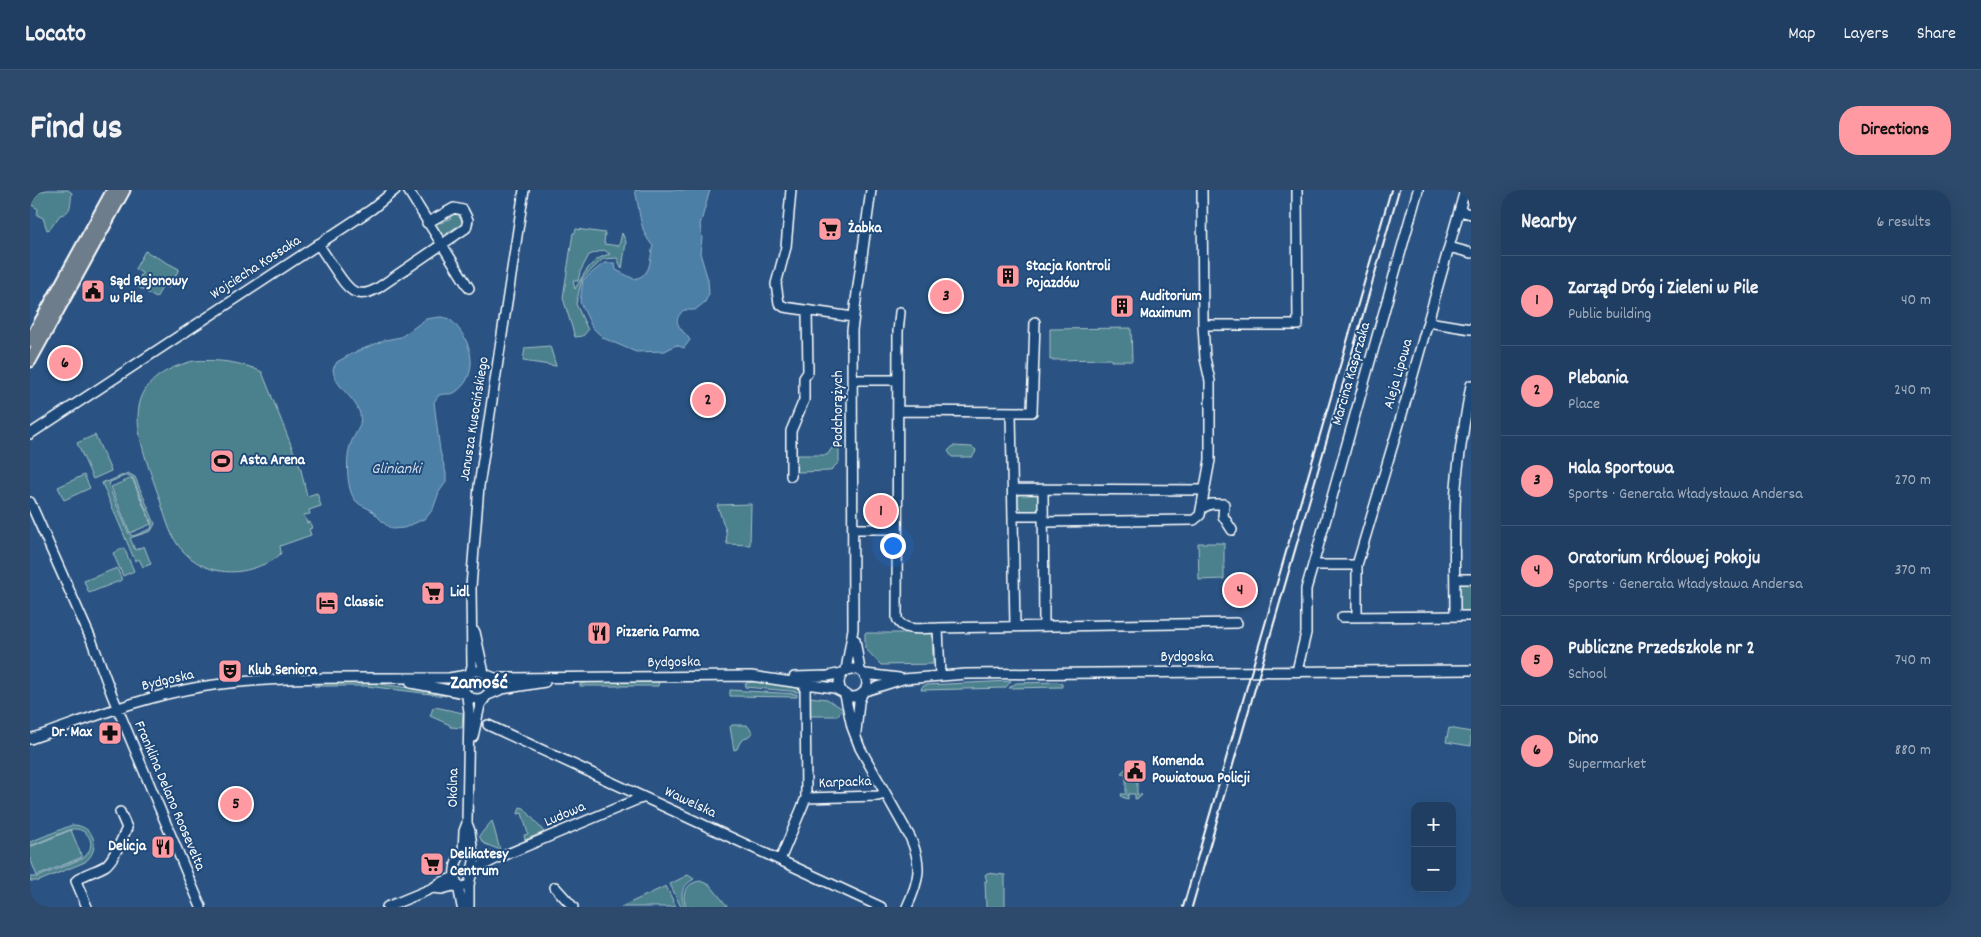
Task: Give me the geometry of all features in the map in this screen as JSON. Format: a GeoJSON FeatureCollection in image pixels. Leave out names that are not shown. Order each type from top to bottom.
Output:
{"type":"FeatureCollection","features":[{"type":"Feature","properties":{"kind":"main road"},"geometry":{"type":"LineString","coordinates":[[30,341],[112,190]]}},
{"type":"Feature","properties":{"kind":"main road"},"geometry":{"type":"LineString","coordinates":[[30,361],[124,190]]}},
{"type":"Feature","properties":{"kind":"street","name":"Wojciecha Kossaka"},"geometry":{"type":"LineString","coordinates":[[30,434],[372,209],[395,190]]}},
{"type":"Feature","properties":{"kind":"street"},"geometry":{"type":"LineString","coordinates":[[408,190],[427,223],[470,288]]}},
{"type":"Feature","properties":{"kind":"street","name":"Janusza Kusocińskiego"},"geometry":{"type":"LineString","coordinates":[[469,674],[472,620],[472,561],[479,486],[524,190]]}},
{"type":"Feature","properties":{"kind":"street","name":"Janusza Kusocińskiego"},"geometry":{"type":"LineString","coordinates":[[519,224],[531,190]]}},
{"type":"Feature","properties":{"kind":"street"},"geometry":{"type":"LineString","coordinates":[[791,190],[786,247],[777,277],[776,290],[782,306],[853,317]]}},
{"type":"Feature","properties":{"kind":"street","name":"Podchorążych"},"geometry":{"type":"LineString","coordinates":[[844,672],[853,629],[853,317],[871,190]]}},
{"type":"Feature","properties":{"kind":"street"},"geometry":{"type":"LineString","coordinates":[[1014,516],[1043,519],[1194,520],[1199,517],[1210,460],[1210,381],[1205,358],[1202,190]]}},
{"type":"Feature","properties":{"kind":"street"},"geometry":{"type":"LineString","coordinates":[[1204,325],[1298,325],[1297,190]]}},
{"type":"Feature","properties":{"kind":"street","name":"Marcina Kasprzaka"},"geometry":{"type":"LineString","coordinates":[[1313,565],[1418,190]]}},
{"type":"Feature","properties":{"kind":"street","name":"Aleja Lipowa"},"geometry":{"type":"LineString","coordinates":[[1357,617],[1357,565],[1465,190]]}},
{"type":"Feature","properties":{"kind":"street"},"geometry":{"type":"LineString","coordinates":[[318,244],[346,286],[352,291],[361,294],[371,292],[442,246],[466,228],[468,221],[466,213],[462,209],[452,208],[427,223]]}},
{"type":"Feature","properties":{"kind":"street"},"geometry":{"type":"LineString","coordinates":[[1459,211],[1471,214]]}},
{"type":"Feature","properties":{"kind":"street"},"geometry":{"type":"LineString","coordinates":[[1449,247],[1471,253]]}},
{"type":"Feature","properties":{"kind":"street"},"geometry":{"type":"LineString","coordinates":[[791,476],[791,431],[804,400],[804,378],[808,372],[807,311]]}},
{"type":"Feature","properties":{"kind":"street"},"geometry":{"type":"LineString","coordinates":[[900,312],[898,332],[898,620],[904,627],[1237,623]]}},
{"type":"Feature","properties":{"kind":"street"},"geometry":{"type":"LineString","coordinates":[[898,411],[1032,412],[1035,322]]}},
{"type":"Feature","properties":{"kind":"street"},"geometry":{"type":"LineString","coordinates":[[1428,322],[1471,329]]}},
{"type":"Feature","properties":{"kind":"street"},"geometry":{"type":"LineString","coordinates":[[852,380],[898,380]]}},
{"type":"Feature","properties":{"kind":"street"},"geometry":{"type":"LineString","coordinates":[[1455,616],[1456,489],[1471,385]]}},
{"type":"Feature","properties":{"kind":"street"},"geometry":{"type":"LineString","coordinates":[[1011,412],[1014,489],[1015,626]]}},
{"type":"Feature","properties":{"kind":"street"},"geometry":{"type":"LineString","coordinates":[[1014,489],[1205,490]]}},
{"type":"Feature","properties":{"kind":"street"},"geometry":{"type":"LineString","coordinates":[[1043,490],[1044,626]]}},
{"type":"Feature","properties":{"kind":"street","name":"Franklina Delano Roosevelta"},"geometry":{"type":"LineString","coordinates":[[30,502],[63,573],[201,907]]}},
{"type":"Feature","properties":{"kind":"street"},"geometry":{"type":"LineString","coordinates":[[1202,508],[1211,504],[1224,504],[1223,516],[1232,530]]}},
{"type":"Feature","properties":{"kind":"street"},"geometry":{"type":"LineString","coordinates":[[853,529],[897,530]]}},
{"type":"Feature","properties":{"kind":"street"},"geometry":{"type":"LineString","coordinates":[[1297,671],[1306,632],[1306,589],[1313,565],[1357,565]]}},
{"type":"Feature","properties":{"kind":"street"},"geometry":{"type":"LineString","coordinates":[[1455,579],[1471,579]]}},
{"type":"Feature","properties":{"kind":"street"},"geometry":{"type":"LineString","coordinates":[[1342,617],[1471,616]]}},
{"type":"Feature","properties":{"kind":"street","name":"Janusza Kusocińskiego"},"geometry":{"type":"LineString","coordinates":[[472,620],[486,674]]}},
{"type":"Feature","properties":{"kind":"street"},"geometry":{"type":"LineString","coordinates":[[938,628],[940,676]]}},
{"type":"Feature","properties":{"kind":"street","name":"Podchorążych"},"geometry":{"type":"LineString","coordinates":[[853,629],[862,672]]}},
{"type":"Feature","properties":{"kind":"street"},"geometry":{"type":"LineString","coordinates":[[853,668],[862,672],[868,683],[864,693],[854,697],[844,693],[839,684],[844,672],[853,668]]}},
{"type":"Feature","properties":{"kind":"street","name":"Bydgoska"},"geometry":{"type":"LineString","coordinates":[[862,672],[903,679],[988,674],[1471,670]]}},
{"type":"Feature","properties":{"kind":"street"},"geometry":{"type":"LineString","coordinates":[[477,671],[486,674],[492,684],[486,696],[477,700],[466,694],[463,682],[469,674],[477,671]]}},
{"type":"Feature","properties":{"kind":"street","name":"Bydgoska"},"geometry":{"type":"LineString","coordinates":[[772,678],[826,677],[844,672]]}},
{"type":"Feature","properties":{"kind":"street","name":"Bydgoska"},"geometry":{"type":"LineString","coordinates":[[30,739],[118,708],[177,692],[220,685],[322,678],[459,678],[469,674]]}},
{"type":"Feature","properties":{"kind":"street","name":"Bydgoska"},"geometry":{"type":"LineString","coordinates":[[486,674],[495,678],[751,676],[834,688],[844,693]]}},
{"type":"Feature","properties":{"kind":"street","name":"Bydgoska"},"geometry":{"type":"LineString","coordinates":[[486,696],[496,690],[505,688],[577,678]]}},
{"type":"Feature","properties":{"kind":"street","name":"Bydgoska"},"geometry":{"type":"LineString","coordinates":[[378,679],[466,694]]}},
{"type":"Feature","properties":{"kind":"street","name":"Bydgoska"},"geometry":{"type":"LineString","coordinates":[[864,693],[903,679]]}},
{"type":"Feature","properties":{"kind":"street"},"geometry":{"type":"LineString","coordinates":[[780,860],[806,798],[805,683]]}},
{"type":"Feature","properties":{"kind":"street","name":"Karpacka"},"geometry":{"type":"LineString","coordinates":[[844,693],[852,727],[868,765],[910,837],[918,860],[918,877],[906,907]]}},
{"type":"Feature","properties":{"kind":"street","name":"Karpacka"},"geometry":{"type":"LineString","coordinates":[[856,737],[858,702],[864,693]]}},
{"type":"Feature","properties":{"kind":"street","name":"Okólna"},"geometry":{"type":"LineString","coordinates":[[466,694],[469,712],[468,823],[476,854],[469,885]]}},
{"type":"Feature","properties":{"kind":"street","name":"Okólna"},"geometry":{"type":"LineString","coordinates":[[469,755],[478,713],[486,696]]}},
{"type":"Feature","properties":{"kind":"street","name":"Wawelska"},"geometry":{"type":"LineString","coordinates":[[488,725],[881,907]]}},
{"type":"Feature","properties":{"kind":"street","name":"Karpacka"},"geometry":{"type":"LineString","coordinates":[[806,798],[886,794]]}},
{"type":"Feature","properties":{"kind":"street","name":"Ludowa"},"geometry":{"type":"LineString","coordinates":[[473,872],[498,858],[643,798]]}},
{"type":"Feature","properties":{"kind":"street"},"geometry":{"type":"LineString","coordinates":[[87,907],[76,881],[81,876],[106,865],[118,848],[127,828],[120,812]]}},
{"type":"Feature","properties":{"kind":"street","name":"Okólna"},"geometry":{"type":"LineString","coordinates":[[457,883],[458,858],[462,852],[464,831],[468,823]]}},
{"type":"Feature","properties":{"kind":"street","name":"Ludowa"},"geometry":{"type":"LineString","coordinates":[[462,852],[498,858]]}},
{"type":"Feature","properties":{"kind":"street"},"geometry":{"type":"LineString","coordinates":[[387,907],[434,888],[440,883],[457,883],[465,888],[469,885],[469,907]]}},
{"type":"Feature","properties":{"kind":"street"},"geometry":{"type":"LineString","coordinates":[[434,888],[447,888],[457,883]]}},
{"type":"Feature","properties":{"kind":"street"},"geometry":{"type":"LineString","coordinates":[[457,883],[461,902]]}},
{"type":"Feature","properties":{"kind":"street"},"geometry":{"type":"LineString","coordinates":[[555,886],[573,907]]}},
{"type":"Feature","properties":{"kind":"street"},"geometry":{"type":"LineString","coordinates":[[447,888],[461,902]]}},
{"type":"Feature","properties":{"kind":"green space"},"geometry":{"type":"Polygon","coordinates":[[[47,190],[68,190],[72,193],[71,203],[67,212],[60,215],[50,229],[47,230],[43,218],[37,215],[38,209],[30,204],[30,194],[47,190]]]}},
{"type":"Feature","properties":{"kind":"green space"},"geometry":{"type":"Polygon","coordinates":[[[455,211],[464,224],[459,229],[456,227],[447,233],[448,235],[444,240],[433,224],[438,221],[441,223],[451,218],[449,215],[455,211]]]}},
{"type":"Feature","properties":{"kind":"green space"},"geometry":{"type":"Polygon","coordinates":[[[576,229],[605,233],[604,244],[619,246],[622,233],[626,242],[622,269],[617,258],[603,259],[582,279],[576,304],[588,330],[583,336],[575,337],[563,298],[573,233],[575,233],[576,229]],[[604,250],[589,255],[580,272],[578,281],[573,281],[575,289],[593,263],[603,256],[610,254],[604,250]]]}},
{"type":"Feature","properties":{"kind":"green space"},"geometry":{"type":"Polygon","coordinates":[[[145,251],[179,269],[169,288],[148,276],[163,286],[156,298],[135,285],[142,273],[135,269],[145,251]]]}},
{"type":"Feature","properties":{"kind":"green space"},"geometry":{"type":"Polygon","coordinates":[[[1131,328],[1132,361],[1111,361],[1111,359],[1050,360],[1050,329],[1131,328]]]}},
{"type":"Feature","properties":{"kind":"green space"},"geometry":{"type":"Polygon","coordinates":[[[550,346],[556,366],[523,361],[525,348],[550,346]]]}},
{"type":"Feature","properties":{"kind":"green space","name":"Asta Arena"},"geometry":{"type":"Polygon","coordinates":[[[193,361],[229,362],[262,372],[301,470],[307,496],[317,493],[321,506],[309,510],[310,514],[304,515],[307,523],[310,522],[312,528],[309,529],[311,535],[280,546],[281,553],[277,557],[252,569],[231,572],[220,571],[200,564],[182,550],[170,530],[143,450],[138,412],[142,396],[152,382],[168,370],[193,361]]]}},
{"type":"Feature","properties":{"kind":"green space"},"geometry":{"type":"Polygon","coordinates":[[[95,435],[111,471],[93,479],[77,443],[95,435]]]}},
{"type":"Feature","properties":{"kind":"green space"},"geometry":{"type":"Polygon","coordinates":[[[835,444],[839,444],[839,462],[830,471],[798,472],[794,468],[794,455],[827,455],[835,444]]]}},
{"type":"Feature","properties":{"kind":"green space"},"geometry":{"type":"Polygon","coordinates":[[[953,446],[972,447],[976,450],[972,457],[952,457],[948,451],[953,446]]]}},
{"type":"Feature","properties":{"kind":"green space"},"geometry":{"type":"Polygon","coordinates":[[[128,473],[135,477],[155,524],[151,531],[130,538],[135,550],[144,546],[151,564],[143,567],[139,559],[135,561],[102,483],[128,473]],[[127,475],[110,482],[109,487],[129,534],[133,536],[151,529],[152,524],[133,478],[127,475]]]}},
{"type":"Feature","properties":{"kind":"green space"},"geometry":{"type":"Polygon","coordinates":[[[84,475],[90,488],[64,500],[58,487],[84,475]]]}},
{"type":"Feature","properties":{"kind":"green space"},"geometry":{"type":"Polygon","coordinates":[[[132,478],[151,524],[130,533],[111,487],[132,478]]]}},
{"type":"Feature","properties":{"kind":"green space"},"geometry":{"type":"Polygon","coordinates":[[[1028,491],[1039,494],[1039,510],[1035,513],[1024,513],[1017,505],[1016,496],[1021,492],[1028,491]]]}},
{"type":"Feature","properties":{"kind":"green space"},"geometry":{"type":"Polygon","coordinates":[[[751,504],[750,545],[727,544],[726,531],[717,505],[751,504]]]}},
{"type":"Feature","properties":{"kind":"green space"},"geometry":{"type":"Polygon","coordinates":[[[1198,543],[1224,543],[1224,579],[1199,580],[1198,543]]]}},
{"type":"Feature","properties":{"kind":"green space"},"geometry":{"type":"Polygon","coordinates":[[[124,548],[134,571],[123,576],[113,553],[124,548]]]}},
{"type":"Feature","properties":{"kind":"green space"},"geometry":{"type":"Polygon","coordinates":[[[117,568],[122,580],[89,593],[84,581],[117,568]]]}},
{"type":"Feature","properties":{"kind":"green space"},"geometry":{"type":"Polygon","coordinates":[[[1471,581],[1471,614],[1461,613],[1459,611],[1458,583],[1471,581]]]}},
{"type":"Feature","properties":{"kind":"green space"},"geometry":{"type":"Polygon","coordinates":[[[865,633],[932,633],[933,664],[881,665],[865,648],[865,633]]]}},
{"type":"Feature","properties":{"kind":"green space"},"geometry":{"type":"Polygon","coordinates":[[[659,681],[658,686],[580,686],[580,684],[591,682],[659,681]]]}},
{"type":"Feature","properties":{"kind":"green space"},"geometry":{"type":"Polygon","coordinates":[[[762,681],[798,687],[800,692],[745,687],[746,683],[762,681]]]}},
{"type":"Feature","properties":{"kind":"green space"},"geometry":{"type":"Polygon","coordinates":[[[1011,681],[1005,688],[921,690],[926,685],[1011,681]]]}},
{"type":"Feature","properties":{"kind":"green space"},"geometry":{"type":"Polygon","coordinates":[[[324,682],[365,682],[447,693],[446,696],[367,686],[314,686],[324,682]]]}},
{"type":"Feature","properties":{"kind":"green space"},"geometry":{"type":"Polygon","coordinates":[[[1058,682],[1062,684],[1062,687],[1009,688],[1016,683],[1058,682]]]}},
{"type":"Feature","properties":{"kind":"green space"},"geometry":{"type":"Polygon","coordinates":[[[730,690],[797,694],[797,697],[730,696],[730,690]]]}},
{"type":"Feature","properties":{"kind":"green space"},"geometry":{"type":"Polygon","coordinates":[[[809,697],[827,699],[843,709],[837,716],[809,716],[809,697]]]}},
{"type":"Feature","properties":{"kind":"green space"},"geometry":{"type":"Polygon","coordinates":[[[435,707],[463,713],[462,728],[450,727],[450,725],[430,716],[435,707]]]}},
{"type":"Feature","properties":{"kind":"green space"},"geometry":{"type":"Polygon","coordinates":[[[732,725],[747,725],[753,733],[740,742],[737,749],[734,750],[730,727],[732,725]]]}},
{"type":"Feature","properties":{"kind":"green space"},"geometry":{"type":"Polygon","coordinates":[[[1449,728],[1471,732],[1471,746],[1446,742],[1449,728]]]}},
{"type":"Feature","properties":{"kind":"green space"},"geometry":{"type":"Polygon","coordinates":[[[1128,769],[1128,774],[1135,774],[1135,769],[1141,771],[1142,774],[1137,775],[1137,794],[1142,795],[1139,798],[1135,799],[1135,794],[1128,794],[1128,799],[1122,797],[1121,794],[1126,794],[1126,775],[1121,773],[1128,769]]]}},
{"type":"Feature","properties":{"kind":"green space"},"geometry":{"type":"Polygon","coordinates":[[[520,807],[524,808],[544,832],[525,840],[524,835],[528,834],[522,813],[518,814],[520,807]]]}},
{"type":"Feature","properties":{"kind":"green space"},"geometry":{"type":"Polygon","coordinates":[[[492,821],[500,850],[483,843],[479,836],[492,821]]]}},
{"type":"Feature","properties":{"kind":"green space"},"geometry":{"type":"Polygon","coordinates":[[[72,825],[86,829],[93,838],[93,850],[90,856],[85,862],[39,881],[30,881],[30,877],[38,877],[83,858],[88,854],[91,843],[90,839],[87,834],[78,829],[71,829],[30,846],[30,842],[72,825]]]}},
{"type":"Feature","properties":{"kind":"green space"},"geometry":{"type":"Polygon","coordinates":[[[71,830],[82,857],[37,876],[30,858],[30,847],[71,830]]]}},
{"type":"Feature","properties":{"kind":"green space"},"geometry":{"type":"Polygon","coordinates":[[[987,873],[1005,875],[1005,907],[986,907],[985,881],[987,881],[985,875],[987,873]]]}},
{"type":"Feature","properties":{"kind":"green space"},"geometry":{"type":"Polygon","coordinates":[[[688,875],[694,879],[684,888],[682,898],[685,907],[681,907],[670,884],[688,875]]]}},
{"type":"Feature","properties":{"kind":"green space"},"geometry":{"type":"Polygon","coordinates":[[[700,881],[710,885],[728,907],[687,907],[684,898],[686,890],[691,884],[700,881]]]}},
{"type":"Feature","properties":{"kind":"green space"},"geometry":{"type":"Polygon","coordinates":[[[666,886],[676,907],[621,907],[666,886]]]}},
{"type":"Feature","properties":{"kind":"water"},"geometry":{"type":"Polygon","coordinates":[[[635,190],[710,190],[700,225],[702,238],[700,253],[708,280],[709,294],[705,302],[695,310],[684,310],[678,319],[679,326],[690,340],[684,348],[676,345],[665,351],[636,352],[603,338],[592,327],[580,302],[583,280],[604,263],[615,263],[616,270],[634,279],[644,274],[649,267],[653,246],[642,227],[635,190]]]}},
{"type":"Feature","properties":{"kind":"water","name":"Glinianki"},"geometry":{"type":"Polygon","coordinates":[[[444,317],[455,324],[469,347],[471,356],[470,372],[467,380],[454,393],[439,395],[434,402],[446,482],[439,492],[433,509],[426,518],[404,528],[392,529],[372,511],[358,503],[350,490],[348,474],[349,451],[361,419],[354,402],[337,381],[333,369],[337,362],[353,353],[385,340],[401,337],[426,319],[444,317]]]}},
{"type":"Feature","properties":{"kind":"railway"},"geometry":{"type":"LineString","coordinates":[[1183,907],[1391,190]]}},
{"type":"Feature","properties":{"kind":"railway"},"geometry":{"type":"LineString","coordinates":[[1192,907],[1399,190]]}},
{"type":"Feature","properties":{"kind":"place","name":"Żabka"},"geometry":{"type":"Point","coordinates":[830,229]}},
{"type":"Feature","properties":{"kind":"place","name":"Stacja Kontroli Pojazdów"},"geometry":{"type":"Point","coordinates":[1008,276]}},
{"type":"Feature","properties":{"kind":"place","name":"Sąd Rejonowy w Pile"},"geometry":{"type":"Point","coordinates":[93,291]}},
{"type":"Feature","properties":{"kind":"place","name":"Hala Sportowa"},"geometry":{"type":"Point","coordinates":[946,296]}},
{"type":"Feature","properties":{"kind":"place","name":"Auditorium Maximum"},"geometry":{"type":"Point","coordinates":[1122,306]}},
{"type":"Feature","properties":{"kind":"place","name":"Dino"},"geometry":{"type":"Point","coordinates":[65,363]}},
{"type":"Feature","properties":{"kind":"place","name":"Plebania"},"geometry":{"type":"Point","coordinates":[708,400]}},
{"type":"Feature","properties":{"kind":"place","name":"Asta Arena"},"geometry":{"type":"Point","coordinates":[222,461]}},
{"type":"Feature","properties":{"kind":"place","name":"Zarząd Dróg i Zieleni w Pile"},"geometry":{"type":"Point","coordinates":[881,511]}},
{"type":"Feature","properties":{"kind":"place","name":"Oratorium Królowej Pokoju"},"geometry":{"type":"Point","coordinates":[1240,590]}},
{"type":"Feature","properties":{"kind":"place","name":"Lidl"},"geometry":{"type":"Point","coordinates":[433,593]}},
{"type":"Feature","properties":{"kind":"place","name":"Classic"},"geometry":{"type":"Point","coordinates":[327,603]}},
{"type":"Feature","properties":{"kind":"place","name":"Pizzeria Parma"},"geometry":{"type":"Point","coordinates":[599,633]}},
{"type":"Feature","properties":{"kind":"place","name":"Klub Seniora"},"geometry":{"type":"Point","coordinates":[230,671]}},
{"type":"Feature","properties":{"kind":"place","name":"Dr. Max"},"geometry":{"type":"Point","coordinates":[110,733]}},
{"type":"Feature","properties":{"kind":"place","name":"Komenda Powiatowa Policji"},"geometry":{"type":"Point","coordinates":[1135,771]}},
{"type":"Feature","properties":{"kind":"place","name":"Publiczne Przedszkole nr 2"},"geometry":{"type":"Point","coordinates":[236,804]}},
{"type":"Feature","properties":{"kind":"place","name":"Delicja"},"geometry":{"type":"Point","coordinates":[163,847]}},
{"type":"Feature","properties":{"kind":"place","name":"Delikatesy Centrum"},"geometry":{"type":"Point","coordinates":[432,864]}},
{"type":"Feature","properties":{"kind":"district","name":"Zamość"},"geometry":{"type":"Point","coordinates":[479,684]}}]}
